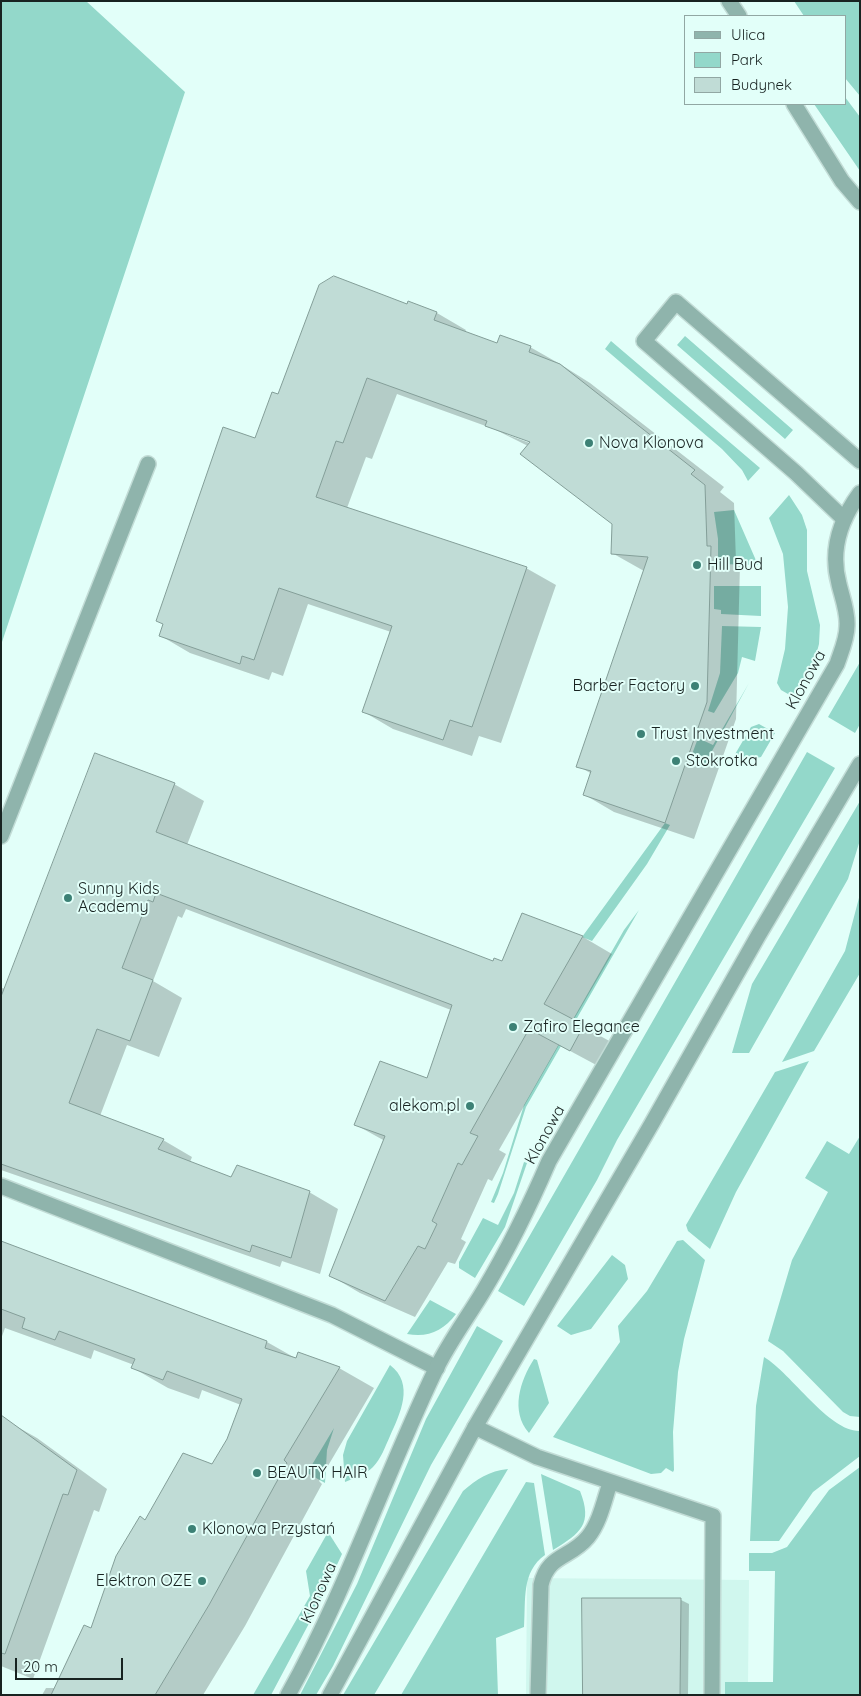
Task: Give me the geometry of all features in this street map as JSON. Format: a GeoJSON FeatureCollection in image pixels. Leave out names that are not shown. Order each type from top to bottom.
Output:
{"type":"FeatureCollection","features":[{"type":"Feature","properties":{"kind":"street"},"geometry":{"type":"LineString","coordinates":[[729,1],[738,15]]}},
{"type":"Feature","properties":{"kind":"street"},"geometry":{"type":"LineString","coordinates":[[795,105],[842,181],[860,202]]}},
{"type":"Feature","properties":{"kind":"street"},"geometry":{"type":"LineString","coordinates":[[844,519],[796,473],[644,340],[676,302],[860,461]]}},
{"type":"Feature","properties":{"kind":"street"},"geometry":{"type":"LineString","coordinates":[[1,836],[148,464]]}},
{"type":"Feature","properties":{"kind":"street","name":"Klonowa"},"geometry":{"type":"LineString","coordinates":[[288,1695],[330,1616],[384,1484],[437,1368],[502,1260],[526,1215],[549,1161],[837,664],[848,625],[834,563],[837,540],[844,519],[860,493]]}},
{"type":"Feature","properties":{"kind":"street"},"geometry":{"type":"LineString","coordinates":[[844,604],[860,615]]}},
{"type":"Feature","properties":{"kind":"street"},"geometry":{"type":"LineString","coordinates":[[330,1695],[475,1427],[651,1125],[758,936],[860,764]]}},
{"type":"Feature","properties":{"kind":"street"},"geometry":{"type":"LineString","coordinates":[[1,1186],[332,1315],[437,1368]]}},
{"type":"Feature","properties":{"kind":"street"},"geometry":{"type":"LineString","coordinates":[[475,1427],[537,1457],[713,1516],[712,1688]]}},
{"type":"Feature","properties":{"kind":"street"},"geometry":{"type":"LineString","coordinates":[[538,1695],[541,1585],[544,1572],[551,1563],[588,1538],[597,1522],[610,1483]]}},
{"type":"Feature","properties":{"kind":"shaded area"},"geometry":{"type":"Polygon","coordinates":[[[527,1578],[749,1580],[748,1685],[794,1695],[526,1695],[527,1578]]]}},
{"type":"Feature","properties":{"kind":"green space"},"geometry":{"type":"Polygon","coordinates":[[[1,1],[86,1],[185,92],[1,645],[1,1]]]}},
{"type":"Feature","properties":{"kind":"green space"},"geometry":{"type":"Polygon","coordinates":[[[794,1],[860,1],[860,96],[846,79],[846,15],[803,15],[794,1]]]}},
{"type":"Feature","properties":{"kind":"green space"},"geometry":{"type":"Polygon","coordinates":[[[846,98],[860,117],[860,171],[815,105],[846,105],[846,98]]]}},
{"type":"Feature","properties":{"kind":"green space"},"geometry":{"type":"Polygon","coordinates":[[[685,336],[793,430],[785,439],[677,345],[685,336]]]}},
{"type":"Feature","properties":{"kind":"green space"},"geometry":{"type":"Polygon","coordinates":[[[611,341],[760,468],[748,481],[742,470],[722,449],[605,349],[611,341]]]}},
{"type":"Feature","properties":{"kind":"green space"},"geometry":{"type":"Polygon","coordinates":[[[789,495],[802,515],[807,530],[807,571],[820,625],[819,644],[814,663],[795,698],[781,690],[777,683],[785,649],[788,607],[783,554],[769,518],[789,495]]]}},
{"type":"Feature","properties":{"kind":"green space"},"geometry":{"type":"Polygon","coordinates":[[[734,510],[758,565],[718,564],[718,539],[714,512],[734,510]]]}},
{"type":"Feature","properties":{"kind":"green space"},"geometry":{"type":"Polygon","coordinates":[[[714,586],[761,586],[761,616],[721,614],[721,610],[714,609],[714,586]]]}},
{"type":"Feature","properties":{"kind":"green space"},"geometry":{"type":"Polygon","coordinates":[[[722,626],[761,627],[755,661],[742,657],[738,673],[714,713],[708,711],[720,673],[722,626]]]}},
{"type":"Feature","properties":{"kind":"green space"},"geometry":{"type":"Polygon","coordinates":[[[860,662],[860,724],[855,733],[828,717],[860,662]]]}},
{"type":"Feature","properties":{"kind":"green space"},"geometry":{"type":"Polygon","coordinates":[[[749,683],[705,764],[691,757],[698,738],[713,745],[749,683]]]}},
{"type":"Feature","properties":{"kind":"green space"},"geometry":{"type":"Polygon","coordinates":[[[759,724],[775,733],[761,757],[743,761],[734,756],[751,727],[759,724]]]}},
{"type":"Feature","properties":{"kind":"green space"},"geometry":{"type":"Polygon","coordinates":[[[807,752],[835,768],[617,1140],[597,1180],[524,1306],[498,1291],[807,752]]]}},
{"type":"Feature","properties":{"kind":"green space"},"geometry":{"type":"Polygon","coordinates":[[[860,801],[860,840],[848,879],[749,1053],[732,1053],[752,984],[860,801]]]}},
{"type":"Feature","properties":{"kind":"green space"},"geometry":{"type":"Polygon","coordinates":[[[665,823],[670,825],[647,864],[592,941],[582,937],[665,823]]]}},
{"type":"Feature","properties":{"kind":"green space"},"geometry":{"type":"Polygon","coordinates":[[[860,894],[860,973],[814,1051],[782,1062],[845,951],[860,894]]]}},
{"type":"Feature","properties":{"kind":"green space"},"geometry":{"type":"Polygon","coordinates":[[[639,910],[526,1107],[498,1194],[494,1203],[491,1202],[503,1173],[524,1105],[624,930],[639,910]]]}},
{"type":"Feature","properties":{"kind":"green space"},"geometry":{"type":"Polygon","coordinates":[[[809,1061],[736,1192],[710,1249],[688,1231],[686,1225],[775,1072],[809,1061]]]}},
{"type":"Feature","properties":{"kind":"green space"},"geometry":{"type":"Polygon","coordinates":[[[860,1136],[860,1417],[850,1416],[843,1412],[783,1351],[768,1341],[792,1260],[828,1192],[805,1178],[827,1141],[849,1154],[860,1136]]]}},
{"type":"Feature","properties":{"kind":"green space"},"geometry":{"type":"Polygon","coordinates":[[[524,1162],[527,1163],[505,1227],[475,1278],[459,1268],[459,1262],[483,1218],[498,1225],[514,1193],[524,1162]]]}},
{"type":"Feature","properties":{"kind":"green space"},"geometry":{"type":"Polygon","coordinates":[[[683,1240],[705,1260],[684,1339],[678,1372],[673,1432],[674,1470],[673,1472],[666,1468],[661,1473],[651,1474],[553,1437],[620,1342],[618,1326],[647,1291],[677,1241],[683,1240]]]}},
{"type":"Feature","properties":{"kind":"green space"},"geometry":{"type":"Polygon","coordinates":[[[612,1255],[625,1265],[628,1279],[591,1329],[571,1335],[557,1326],[612,1255]]]}},
{"type":"Feature","properties":{"kind":"green space"},"geometry":{"type":"Polygon","coordinates":[[[430,1300],[456,1314],[446,1325],[434,1332],[422,1335],[407,1334],[430,1300]]]}},
{"type":"Feature","properties":{"kind":"green space"},"geometry":{"type":"Polygon","coordinates":[[[477,1326],[503,1341],[431,1465],[333,1666],[316,1695],[300,1695],[357,1584],[426,1419],[477,1326]]]}},
{"type":"Feature","properties":{"kind":"green space"},"geometry":{"type":"Polygon","coordinates":[[[764,1357],[775,1365],[823,1413],[848,1429],[860,1431],[860,1456],[813,1492],[779,1541],[750,1541],[756,1406],[764,1357]]]}},
{"type":"Feature","properties":{"kind":"green space"},"geometry":{"type":"Polygon","coordinates":[[[534,1359],[537,1360],[549,1403],[529,1433],[520,1415],[519,1396],[521,1386],[534,1359]]]}},
{"type":"Feature","properties":{"kind":"green space"},"geometry":{"type":"Polygon","coordinates":[[[390,1365],[398,1373],[404,1390],[398,1418],[383,1453],[376,1464],[370,1470],[345,1482],[343,1455],[347,1441],[390,1365]]]}},
{"type":"Feature","properties":{"kind":"green space"},"geometry":{"type":"Polygon","coordinates":[[[334,1428],[327,1450],[325,1483],[307,1473],[334,1428]]]}},
{"type":"Feature","properties":{"kind":"green space"},"geometry":{"type":"Polygon","coordinates":[[[860,1467],[860,1695],[725,1695],[725,1682],[773,1682],[775,1571],[749,1571],[749,1553],[772,1553],[787,1547],[829,1490],[860,1467]]]}},
{"type":"Feature","properties":{"kind":"green space"},"geometry":{"type":"Polygon","coordinates":[[[508,1469],[374,1695],[343,1695],[463,1491],[484,1476],[508,1469]]]}},
{"type":"Feature","properties":{"kind":"green space"},"geometry":{"type":"Polygon","coordinates":[[[541,1474],[580,1491],[584,1502],[585,1520],[582,1526],[571,1538],[553,1550],[541,1474]]]}},
{"type":"Feature","properties":{"kind":"green space"},"geometry":{"type":"Polygon","coordinates":[[[526,1482],[534,1483],[545,1555],[537,1562],[528,1578],[524,1627],[496,1638],[498,1695],[401,1695],[526,1482]]]}},
{"type":"Feature","properties":{"kind":"green space"},"geometry":{"type":"Polygon","coordinates":[[[328,1532],[342,1554],[314,1614],[271,1695],[253,1695],[310,1596],[306,1571],[328,1532]]]}},
{"type":"Feature","properties":{"kind":"building"},"geometry":{"type":"Polygon","coordinates":[[[334,276],[407,304],[408,301],[437,312],[434,320],[497,343],[500,335],[531,346],[529,352],[560,364],[695,470],[691,474],[705,485],[707,546],[711,546],[707,702],[665,823],[583,795],[591,771],[576,767],[648,557],[611,554],[612,524],[520,454],[530,442],[485,426],[487,421],[367,378],[343,443],[336,441],[316,497],[527,567],[472,727],[450,720],[443,740],[362,712],[392,626],[279,588],[254,660],[242,656],[240,664],[159,636],[163,624],[156,621],[223,427],[255,438],[272,392],[278,394],[319,285],[334,276]]]}},
{"type":"Feature","properties":{"kind":"building"},"geometry":{"type":"Polygon","coordinates":[[[95,753],[175,783],[156,832],[493,961],[494,958],[502,961],[522,913],[583,936],[544,1004],[584,1025],[570,1051],[529,1029],[470,1133],[478,1136],[462,1165],[458,1163],[432,1221],[437,1224],[425,1249],[418,1246],[385,1301],[329,1276],[385,1136],[354,1125],[380,1061],[427,1078],[452,1005],[156,893],[153,902],[148,900],[122,968],[153,980],[130,1041],[97,1029],[69,1103],[164,1139],[158,1149],[231,1177],[237,1165],[310,1191],[291,1258],[252,1245],[250,1252],[1,1164],[1,997],[95,753]]]}},
{"type":"Feature","properties":{"kind":"building"},"geometry":{"type":"Polygon","coordinates":[[[1,1241],[267,1341],[265,1348],[296,1358],[298,1352],[340,1367],[284,1460],[287,1463],[209,1605],[155,1695],[51,1695],[84,1625],[91,1628],[116,1556],[140,1516],[145,1520],[183,1453],[212,1464],[227,1439],[242,1399],[167,1371],[163,1380],[131,1368],[135,1359],[59,1331],[55,1340],[22,1328],[25,1318],[1,1309],[1,1241]]]}},
{"type":"Feature","properties":{"kind":"building"},"geometry":{"type":"Polygon","coordinates":[[[1,1415],[77,1470],[68,1495],[63,1494],[5,1654],[1,1653],[1,1415]]]}},
{"type":"Feature","properties":{"kind":"building"},"geometry":{"type":"Polygon","coordinates":[[[582,1598],[681,1598],[680,1695],[583,1695],[582,1598]]]}},
{"type":"Feature","properties":{"kind":"place","name":"Nova Klonova"},"geometry":{"type":"Point","coordinates":[589,443]}},
{"type":"Feature","properties":{"kind":"place","name":"Hill Bud"},"geometry":{"type":"Point","coordinates":[697,565]}},
{"type":"Feature","properties":{"kind":"place","name":"Barber Factory"},"geometry":{"type":"Point","coordinates":[695,686]}},
{"type":"Feature","properties":{"kind":"place","name":"Trust Investment"},"geometry":{"type":"Point","coordinates":[641,734]}},
{"type":"Feature","properties":{"kind":"place","name":"Stokrotka"},"geometry":{"type":"Point","coordinates":[676,761]}},
{"type":"Feature","properties":{"kind":"place","name":"Sunny Kids Academy"},"geometry":{"type":"Point","coordinates":[68,898]}},
{"type":"Feature","properties":{"kind":"place","name":"Zafiro Elegance"},"geometry":{"type":"Point","coordinates":[513,1027]}},
{"type":"Feature","properties":{"kind":"place","name":"alekom.pl"},"geometry":{"type":"Point","coordinates":[470,1106]}},
{"type":"Feature","properties":{"kind":"place","name":"BEAUTY HAIR"},"geometry":{"type":"Point","coordinates":[257,1473]}},
{"type":"Feature","properties":{"kind":"place","name":"Klonowa Przystań"},"geometry":{"type":"Point","coordinates":[192,1529]}},
{"type":"Feature","properties":{"kind":"place","name":"Elektron OZE"},"geometry":{"type":"Point","coordinates":[202,1581]}}]}
